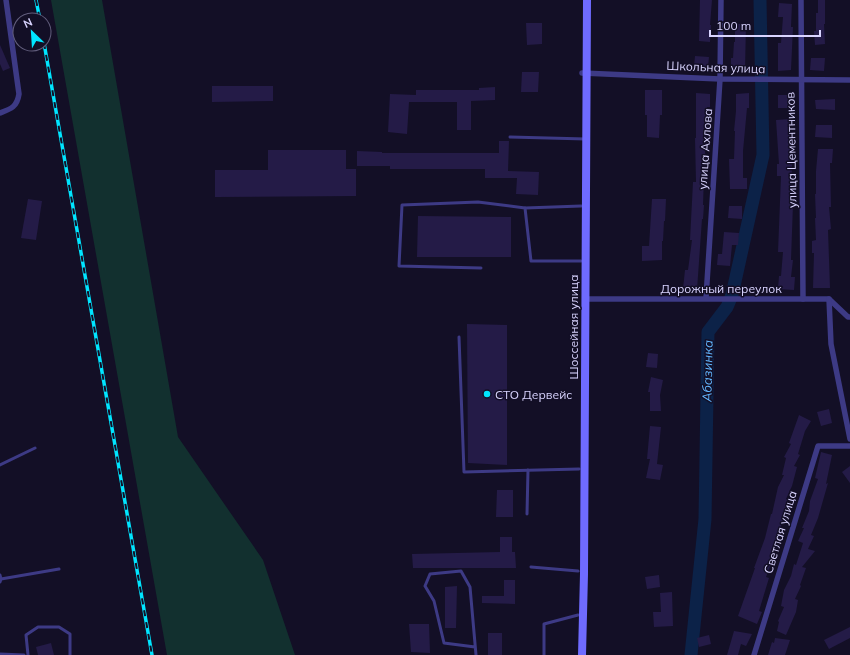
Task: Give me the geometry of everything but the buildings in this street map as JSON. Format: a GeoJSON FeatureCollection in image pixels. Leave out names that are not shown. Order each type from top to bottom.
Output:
{"type":"FeatureCollection","features":[{"type":"Feature","properties":{"kind":"main road","name":"Шоссейная улица"},"geometry":{"type":"LineString","coordinates":[[582,655],[584,574],[585,299],[583,0]]}},
{"type":"Feature","properties":{"kind":"main road","name":"Шоссейная улица"},"geometry":{"type":"LineString","coordinates":[[584,73],[587,0]]}},
{"type":"Feature","properties":{"kind":"main road","name":"Шоссейная улица"},"geometry":{"type":"LineString","coordinates":[[578,655],[581,261],[584,138]]}},
{"type":"Feature","properties":{"kind":"street"},"geometry":{"type":"LineString","coordinates":[[0,113],[14,106],[18,101],[19,94],[6,0]]}},
{"type":"Feature","properties":{"kind":"street","name":"улица Ахлова"},"geometry":{"type":"LineString","coordinates":[[706,298],[720,79],[722,0]]}},
{"type":"Feature","properties":{"kind":"street","name":"улица Цементников"},"geometry":{"type":"LineString","coordinates":[[801,0],[803,299]]}},
{"type":"Feature","properties":{"kind":"street","name":"Школьная улица"},"geometry":{"type":"LineString","coordinates":[[584,73],[720,79],[850,80]]}},
{"type":"Feature","properties":{"kind":"street","name":"Дорожный переулок"},"geometry":{"type":"LineString","coordinates":[[585,299],[829,299]]}},
{"type":"Feature","properties":{"kind":"street"},"geometry":{"type":"LineString","coordinates":[[829,299],[848,317],[850,317]]}},
{"type":"Feature","properties":{"kind":"street"},"geometry":{"type":"LineString","coordinates":[[829,299],[830,344],[850,439]]}},
{"type":"Feature","properties":{"kind":"street","name":"Светлая улица"},"geometry":{"type":"LineString","coordinates":[[754,655],[818,446],[850,446]]}},
{"type":"Feature","properties":{"kind":"lane"},"geometry":{"type":"LineString","coordinates":[[510,137],[584,138]]}},
{"type":"Feature","properties":{"kind":"lane"},"geometry":{"type":"LineString","coordinates":[[481,268],[399,266],[402,205],[478,202],[525,208],[582,206]]}},
{"type":"Feature","properties":{"kind":"lane"},"geometry":{"type":"LineString","coordinates":[[525,208],[531,261],[581,261]]}},
{"type":"Feature","properties":{"kind":"lane"},"geometry":{"type":"LineString","coordinates":[[459,337],[464,472],[579,469]]}},
{"type":"Feature","properties":{"kind":"lane"},"geometry":{"type":"LineString","coordinates":[[0,466],[35,448]]}},
{"type":"Feature","properties":{"kind":"lane"},"geometry":{"type":"LineString","coordinates":[[527,514],[528,470]]}},
{"type":"Feature","properties":{"kind":"lane"},"geometry":{"type":"LineString","coordinates":[[530,567],[578,571]]}},
{"type":"Feature","properties":{"kind":"lane"},"geometry":{"type":"LineString","coordinates":[[0,579],[59,569]]}},
{"type":"Feature","properties":{"kind":"lane"},"geometry":{"type":"LineString","coordinates":[[475,647],[444,643],[434,601],[425,586],[430,574],[461,571],[470,587],[476,655]]}},
{"type":"Feature","properties":{"kind":"lane"},"geometry":{"type":"LineString","coordinates":[[544,655],[544,624],[578,615]]}},
{"type":"Feature","properties":{"kind":"lane"},"geometry":{"type":"LineString","coordinates":[[28,655],[26,635],[38,627],[59,627],[70,634],[70,655]]}},
{"type":"Feature","properties":{"kind":"lane"},"geometry":{"type":"LineString","coordinates":[[0,654],[24,655]]}},
{"type":"Feature","properties":{"kind":"green space"},"geometry":{"type":"Polygon","coordinates":[[[51,0],[102,0],[178,437],[263,560],[295,655],[167,655],[51,0]]]}},
{"type":"Feature","properties":{"kind":"waterway","name":"Абазинка"},"geometry":{"type":"LineString","coordinates":[[691,655],[705,519],[708,332],[727,307],[732,295],[763,155],[760,0]]}},
{"type":"Feature","properties":{"kind":"railway"},"geometry":{"type":"LineString","coordinates":[[36,0],[38,12]]}},
{"type":"Feature","properties":{"kind":"railway"},"geometry":{"type":"LineString","coordinates":[[46,52],[152,655]]}},
{"type":"Feature","properties":{"kind":"place","name":"СТО Дервейс"},"geometry":{"type":"Point","coordinates":[487,394]}}]}
